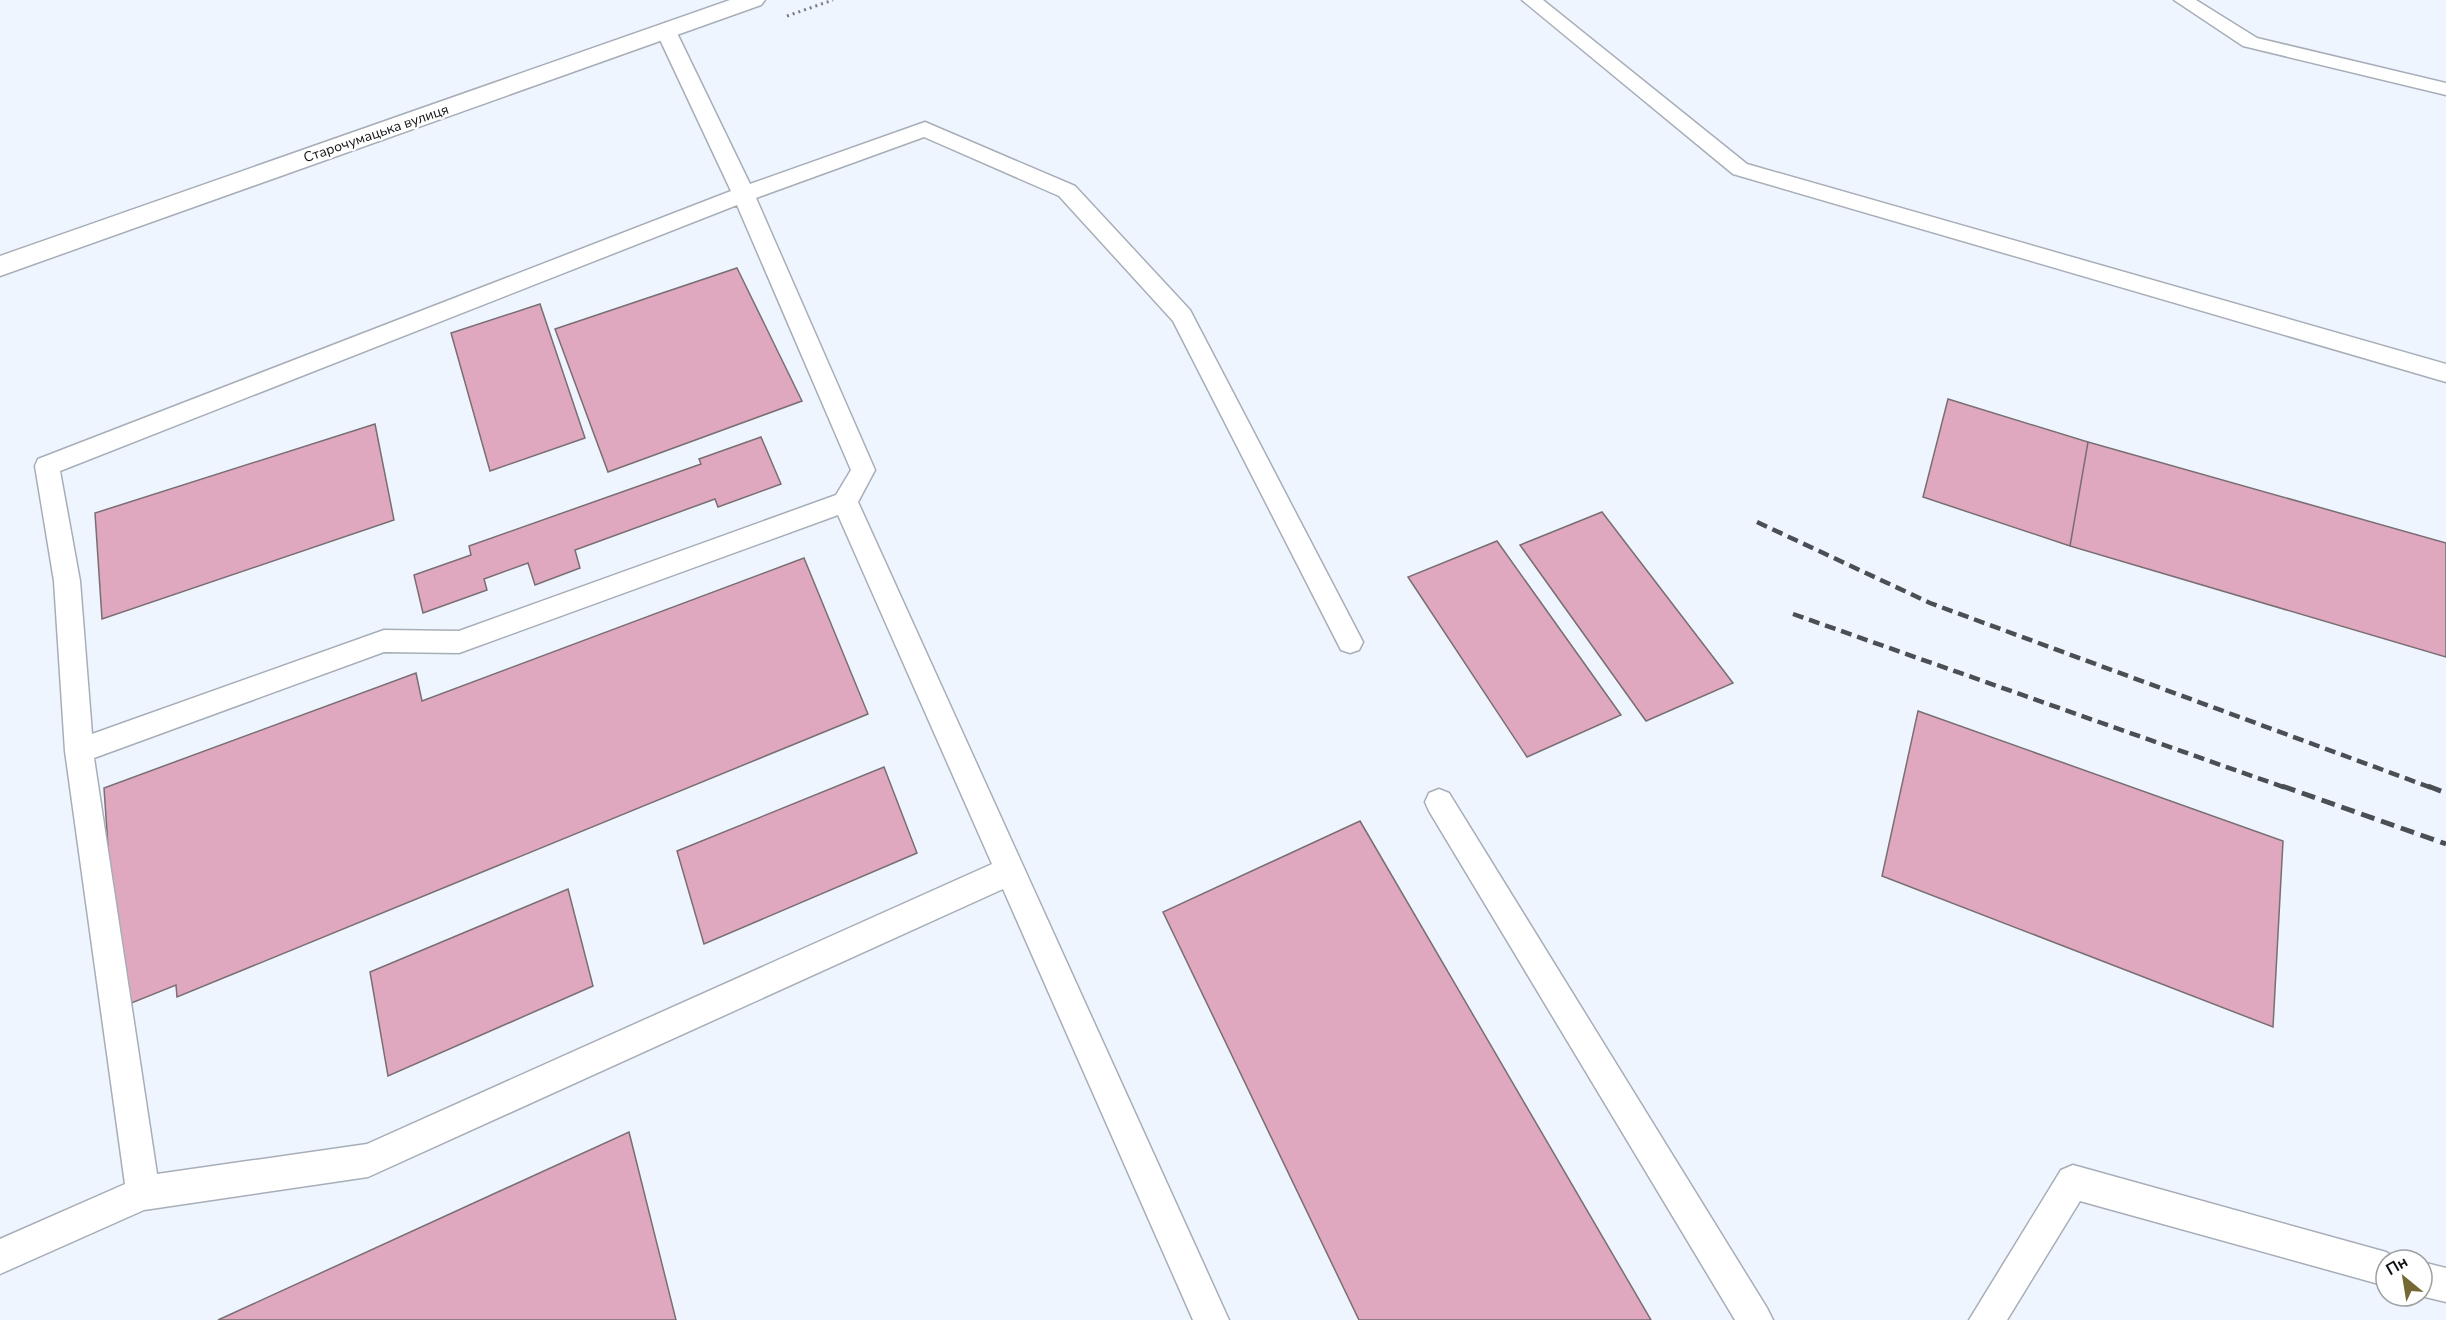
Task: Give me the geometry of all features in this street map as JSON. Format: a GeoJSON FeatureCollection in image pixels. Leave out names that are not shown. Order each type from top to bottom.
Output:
{"type":"FeatureCollection","features":[{"type":"Feature","properties":{"kind":"street","name":"Старочумацька вулиця"},"geometry":{"type":"LineString","coordinates":[[0,266],[665,29],[753,0]]}},
{"type":"Feature","properties":{"kind":"lane"},"geometry":{"type":"LineString","coordinates":[[1531,0],[1740,169],[2446,373]]}},
{"type":"Feature","properties":{"kind":"lane"},"geometry":{"type":"LineString","coordinates":[[2183,0],[2250,42],[2446,89]]}},
{"type":"Feature","properties":{"kind":"lane"},"geometry":{"type":"LineString","coordinates":[[79,751],[384,641],[459,642],[845,502],[863,470],[744,194],[665,29]]}},
{"type":"Feature","properties":{"kind":"lane"},"geometry":{"type":"LineString","coordinates":[[143,1193],[79,751],[67,581],[47,466],[744,194],[925,129],[1067,191],[1182,316],[1350,642]]}},
{"type":"Feature","properties":{"kind":"lane"},"geometry":{"type":"LineString","coordinates":[[845,502],[1210,1320]]}},
{"type":"Feature","properties":{"kind":"lane"},"geometry":{"type":"LineString","coordinates":[[1439,802],[1755,1320]]}},
{"type":"Feature","properties":{"kind":"lane"},"geometry":{"type":"LineString","coordinates":[[0,1257],[143,1193],[368,1160],[1010,871]]}},
{"type":"Feature","properties":{"kind":"lane"},"geometry":{"type":"LineString","coordinates":[[1987,1320],[2073,1182],[2374,1266]]}},
{"type":"Feature","properties":{"kind":"building"},"geometry":{"type":"Polygon","coordinates":[[[737,268],[802,401],[608,472],[555,329],[737,268]]]}},
{"type":"Feature","properties":{"kind":"building"},"geometry":{"type":"Polygon","coordinates":[[[540,304],[585,438],[490,471],[451,333],[540,304]]]}},
{"type":"Feature","properties":{"kind":"building"},"geometry":{"type":"Polygon","coordinates":[[[1948,399],[2088,442],[2070,546],[1923,497],[1948,399]]]}},
{"type":"Feature","properties":{"kind":"building"},"geometry":{"type":"Polygon","coordinates":[[[375,424],[394,520],[102,619],[95,513],[375,424]]]}},
{"type":"Feature","properties":{"kind":"building"},"geometry":{"type":"Polygon","coordinates":[[[761,437],[781,484],[718,507],[715,499],[575,550],[580,568],[535,585],[528,563],[484,579],[487,590],[423,613],[414,575],[471,555],[469,546],[701,464],[699,459],[761,437]]]}},
{"type":"Feature","properties":{"kind":"building"},"geometry":{"type":"Polygon","coordinates":[[[2088,442],[2446,543],[2446,657],[2070,546],[2088,442]]]}},
{"type":"Feature","properties":{"kind":"building"},"geometry":{"type":"Polygon","coordinates":[[[1602,512],[1733,683],[1646,721],[1520,545],[1602,512]]]}},
{"type":"Feature","properties":{"kind":"building"},"geometry":{"type":"Polygon","coordinates":[[[1497,541],[1621,715],[1527,757],[1408,577],[1497,541]]]}},
{"type":"Feature","properties":{"kind":"building"},"geometry":{"type":"Polygon","coordinates":[[[804,558],[868,714],[177,997],[176,985],[119,1008],[104,788],[416,673],[422,701],[804,558]]]}},
{"type":"Feature","properties":{"kind":"building"},"geometry":{"type":"Polygon","coordinates":[[[1918,711],[2283,841],[2273,1027],[1882,876],[1918,711]]]}},
{"type":"Feature","properties":{"kind":"building"},"geometry":{"type":"Polygon","coordinates":[[[884,767],[917,853],[704,944],[677,851],[884,767]]]}},
{"type":"Feature","properties":{"kind":"building"},"geometry":{"type":"Polygon","coordinates":[[[1360,821],[1651,1320],[1359,1320],[1163,912],[1360,821]]]}},
{"type":"Feature","properties":{"kind":"building"},"geometry":{"type":"Polygon","coordinates":[[[568,889],[593,986],[388,1076],[370,972],[568,889]]]}},
{"type":"Feature","properties":{"kind":"building"},"geometry":{"type":"Polygon","coordinates":[[[629,1132],[676,1320],[218,1320],[629,1132]]]}},
{"type":"Feature","properties":{"kind":"railway"},"geometry":{"type":"LineString","coordinates":[[1757,522],[1930,603],[2432,788]]}},
{"type":"Feature","properties":{"kind":"railway"},"geometry":{"type":"LineString","coordinates":[[1793,614],[2286,788]]}},
{"type":"Feature","properties":{"kind":"railway"},"geometry":{"type":"LineString","coordinates":[[2282,786],[2446,844]]}},
{"type":"Feature","properties":{"kind":"railway"},"geometry":{"type":"LineString","coordinates":[[2428,786],[2446,793]]}}]}
